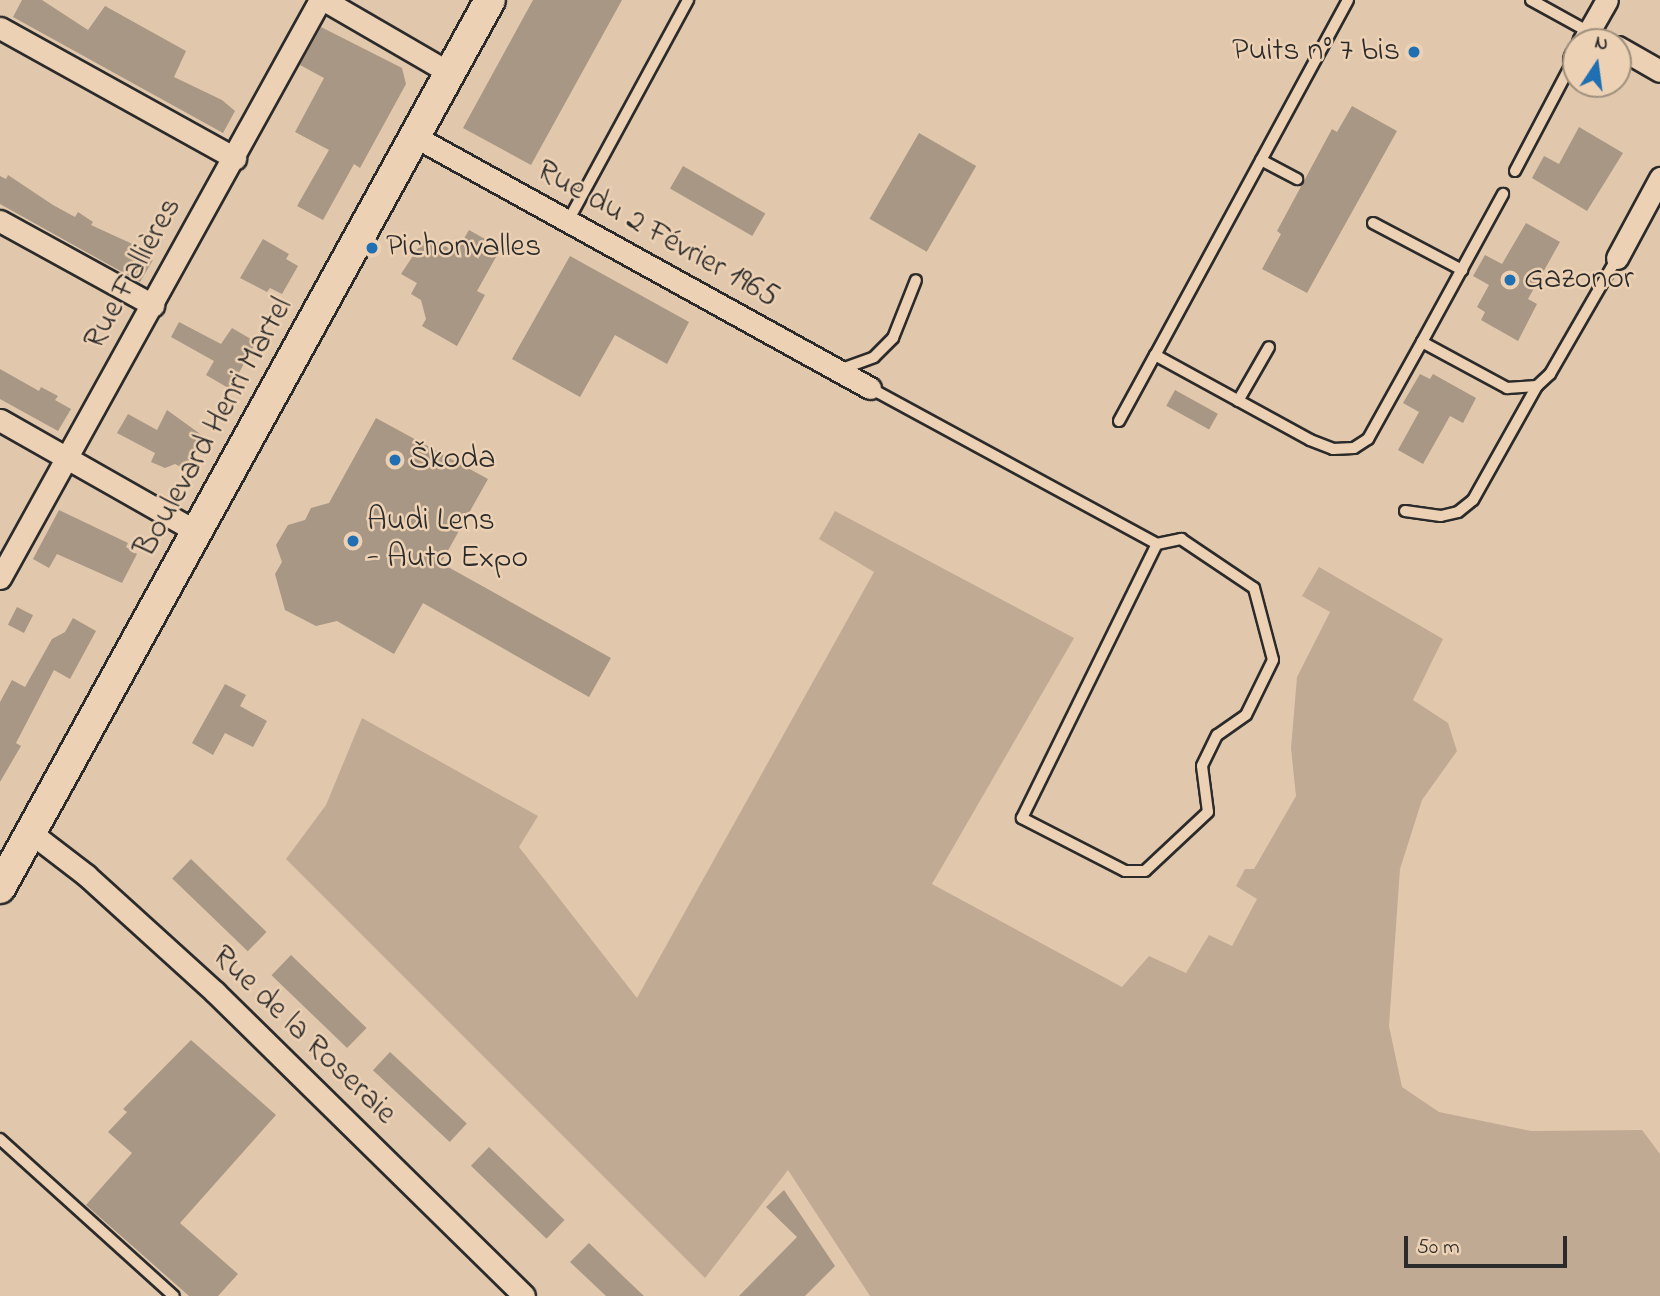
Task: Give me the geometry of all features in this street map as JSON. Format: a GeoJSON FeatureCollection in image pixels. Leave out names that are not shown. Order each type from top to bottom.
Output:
{"type":"FeatureCollection","features":[{"type":"Feature","properties":{"kind":"street"},"geometry":{"type":"LineString","coordinates":[[322,0],[450,73]]}},
{"type":"Feature","properties":{"kind":"street","name":"Rue Fallières"},"geometry":{"type":"LineString","coordinates":[[0,578],[322,0]]}},
{"type":"Feature","properties":{"kind":"street","name":"Boulevard Henri Martel"},"geometry":{"type":"LineString","coordinates":[[0,888],[199,533],[414,136],[491,0]]}},
{"type":"Feature","properties":{"kind":"street"},"geometry":{"type":"LineString","coordinates":[[1594,28],[1607,0]]}},
{"type":"Feature","properties":{"kind":"street"},"geometry":{"type":"LineString","coordinates":[[0,28],[235,158]]}},
{"type":"Feature","properties":{"kind":"street"},"geometry":{"type":"LineString","coordinates":[[1632,55],[1660,71]]}},
{"type":"Feature","properties":{"kind":"street","name":"Rue du 2 Février 1965"},"geometry":{"type":"LineString","coordinates":[[414,136],[567,223],[870,388]]}},
{"type":"Feature","properties":{"kind":"street"},"geometry":{"type":"LineString","coordinates":[[1617,258],[1660,178]]}},
{"type":"Feature","properties":{"kind":"street"},"geometry":{"type":"LineString","coordinates":[[0,221],[153,305]]}},
{"type":"Feature","properties":{"kind":"street"},"geometry":{"type":"LineString","coordinates":[[0,420],[199,533]]}},
{"type":"Feature","properties":{"kind":"street","name":"Rue de la Roseraie"},"geometry":{"type":"LineString","coordinates":[[30,832],[86,875],[215,992],[524,1296]]}},
{"type":"Feature","properties":{"kind":"lane"},"geometry":{"type":"LineString","coordinates":[[567,223],[688,0]]}},
{"type":"Feature","properties":{"kind":"lane"},"geometry":{"type":"LineString","coordinates":[[1119,421],[1348,0]]}},
{"type":"Feature","properties":{"kind":"lane"},"geometry":{"type":"LineString","coordinates":[[1531,0],[1564,28]]}},
{"type":"Feature","properties":{"kind":"lane"},"geometry":{"type":"LineString","coordinates":[[1515,171],[1562,88]]}},
{"type":"Feature","properties":{"kind":"lane"},"geometry":{"type":"LineString","coordinates":[[1261,160],[1297,179]]}},
{"type":"Feature","properties":{"kind":"lane"},"geometry":{"type":"LineString","coordinates":[[1155,355],[1310,440],[1333,449],[1354,448],[1368,439],[1503,194]]}},
{"type":"Feature","properties":{"kind":"lane"},"geometry":{"type":"LineString","coordinates":[[1373,223],[1462,270]]}},
{"type":"Feature","properties":{"kind":"lane"},"geometry":{"type":"LineString","coordinates":[[1405,511],[1441,516],[1458,512],[1473,500],[1537,386],[1550,374],[1617,258]]}},
{"type":"Feature","properties":{"kind":"lane"},"geometry":{"type":"LineString","coordinates":[[839,370],[874,357],[893,338],[916,280]]}},
{"type":"Feature","properties":{"kind":"lane"},"geometry":{"type":"LineString","coordinates":[[1422,342],[1507,388],[1537,386]]}},
{"type":"Feature","properties":{"kind":"lane"},"geometry":{"type":"LineString","coordinates":[[1238,401],[1269,347]]}},
{"type":"Feature","properties":{"kind":"lane"},"geometry":{"type":"LineString","coordinates":[[870,388],[1157,544],[1181,539],[1254,588],[1273,660],[1246,715],[1217,735],[1202,766],[1208,812],[1145,871],[1125,871],[1022,818],[1157,544]]}},
{"type":"Feature","properties":{"kind":"lane"},"geometry":{"type":"LineString","coordinates":[[0,1139],[174,1296]]}},
{"type":"Feature","properties":{"kind":"shaded area"},"geometry":{"type":"Polygon","coordinates":[[[835,511],[1074,638],[932,884],[1122,987],[1149,956],[1186,973],[1209,935],[1232,946],[1257,899],[1236,886],[1245,869],[1254,869],[1296,796],[1291,748],[1297,677],[1330,612],[1302,596],[1319,567],[1443,639],[1413,700],[1448,723],[1457,751],[1422,800],[1400,869],[1389,1026],[1402,1087],[1439,1112],[1531,1131],[1642,1130],[1660,1154],[1660,1296],[870,1296],[788,1170],[705,1278],[286,859],[326,805],[362,718],[538,816],[519,847],[637,998],[874,572],[819,539],[835,511]]]}},
{"type":"Feature","properties":{"kind":"building"},"geometry":{"type":"Polygon","coordinates":[[[22,0],[42,0],[88,30],[105,6],[186,51],[174,77],[222,100],[235,111],[223,133],[13,17],[22,0]]]}},
{"type":"Feature","properties":{"kind":"building"},"geometry":{"type":"Polygon","coordinates":[[[533,0],[622,0],[531,165],[463,128],[533,0]]]}},
{"type":"Feature","properties":{"kind":"building"},"geometry":{"type":"Polygon","coordinates":[[[321,27],[402,68],[406,84],[360,168],[354,164],[323,220],[297,206],[329,150],[295,132],[324,78],[300,65],[321,27]]]}},
{"type":"Feature","properties":{"kind":"building"},"geometry":{"type":"Polygon","coordinates":[[[1352,106],[1397,131],[1307,293],[1262,269],[1281,234],[1277,231],[1332,129],[1337,132],[1352,106]]]}},
{"type":"Feature","properties":{"kind":"building"},"geometry":{"type":"Polygon","coordinates":[[[1579,127],[1623,153],[1587,211],[1532,178],[1544,156],[1559,164],[1579,127]]]}},
{"type":"Feature","properties":{"kind":"building"},"geometry":{"type":"Polygon","coordinates":[[[919,133],[976,166],[927,252],[870,219],[919,133]]]}},
{"type":"Feature","properties":{"kind":"building"},"geometry":{"type":"Polygon","coordinates":[[[683,166],[765,214],[752,236],[670,189],[683,166]]]}},
{"type":"Feature","properties":{"kind":"building"},"geometry":{"type":"Polygon","coordinates":[[[8,175],[53,205],[75,217],[78,212],[93,222],[91,225],[139,247],[137,251],[153,260],[140,282],[0,204],[0,176],[6,179],[8,175]]]}},
{"type":"Feature","properties":{"kind":"building","name":"Gazonor"},"geometry":{"type":"Polygon","coordinates":[[[1526,223],[1560,242],[1528,299],[1537,304],[1518,341],[1481,320],[1485,312],[1477,307],[1489,285],[1473,276],[1485,255],[1502,264],[1526,223]]]}},
{"type":"Feature","properties":{"kind":"building"},"geometry":{"type":"Polygon","coordinates":[[[469,230],[501,248],[477,291],[485,295],[457,346],[422,326],[426,319],[421,300],[411,294],[417,283],[401,274],[426,236],[456,252],[469,230]]]}},
{"type":"Feature","properties":{"kind":"building"},"geometry":{"type":"Polygon","coordinates":[[[263,239],[289,254],[286,259],[298,266],[282,294],[270,288],[267,292],[240,278],[263,239]]]}},
{"type":"Feature","properties":{"kind":"building"},"geometry":{"type":"Polygon","coordinates":[[[570,256],[689,322],[667,364],[615,335],[580,397],[512,359],[570,256]]]}},
{"type":"Feature","properties":{"kind":"building"},"geometry":{"type":"Polygon","coordinates":[[[179,322],[221,344],[232,328],[256,342],[230,389],[206,375],[214,361],[171,337],[179,322]]]}},
{"type":"Feature","properties":{"kind":"building"},"geometry":{"type":"Polygon","coordinates":[[[0,369],[39,391],[41,387],[58,396],[55,400],[71,409],[58,431],[0,399],[0,369]]]}},
{"type":"Feature","properties":{"kind":"building"},"geometry":{"type":"Polygon","coordinates":[[[1420,374],[1430,379],[1433,374],[1476,398],[1463,423],[1450,416],[1423,464],[1398,450],[1419,412],[1403,403],[1420,374]]]}},
{"type":"Feature","properties":{"kind":"building"},"geometry":{"type":"Polygon","coordinates":[[[1175,390],[1218,414],[1209,429],[1166,406],[1175,390]]]}},
{"type":"Feature","properties":{"kind":"building"},"geometry":{"type":"Polygon","coordinates":[[[167,410],[203,436],[185,469],[175,464],[165,468],[151,462],[155,453],[117,433],[128,414],[157,430],[167,410]]]}},
{"type":"Feature","properties":{"kind":"building"},"geometry":{"type":"Polygon","coordinates":[[[376,418],[488,479],[441,563],[611,658],[589,697],[423,603],[394,654],[337,621],[316,626],[285,610],[275,574],[282,562],[276,545],[288,525],[305,520],[311,508],[329,503],[376,418]]]}},
{"type":"Feature","properties":{"kind":"building"},"geometry":{"type":"Polygon","coordinates":[[[59,510],[128,543],[126,547],[137,554],[122,583],[57,554],[49,568],[33,559],[59,510]]]}},
{"type":"Feature","properties":{"kind":"building"},"geometry":{"type":"Polygon","coordinates":[[[17,607],[33,615],[24,633],[8,625],[17,607]]]}},
{"type":"Feature","properties":{"kind":"building"},"geometry":{"type":"Polygon","coordinates":[[[73,618],[96,631],[70,679],[54,670],[16,743],[21,746],[0,782],[0,702],[12,680],[25,687],[52,639],[65,632],[73,618]]]}},
{"type":"Feature","properties":{"kind":"building"},"geometry":{"type":"Polygon","coordinates":[[[225,684],[246,695],[240,706],[267,721],[253,747],[225,733],[213,755],[192,743],[225,684]]]}},
{"type":"Feature","properties":{"kind":"building"},"geometry":{"type":"Polygon","coordinates":[[[191,859],[267,932],[248,951],[172,878],[191,859]]]}},
{"type":"Feature","properties":{"kind":"building"},"geometry":{"type":"Polygon","coordinates":[[[291,955],[367,1028],[347,1048],[272,975],[291,955]]]}},
{"type":"Feature","properties":{"kind":"building"},"geometry":{"type":"Polygon","coordinates":[[[191,1040],[276,1115],[180,1223],[238,1274],[218,1296],[189,1296],[86,1205],[132,1153],[108,1132],[127,1112],[123,1109],[191,1040]]]}},
{"type":"Feature","properties":{"kind":"building"},"geometry":{"type":"Polygon","coordinates":[[[390,1052],[467,1124],[450,1142],[373,1070],[390,1052]]]}},
{"type":"Feature","properties":{"kind":"building"},"geometry":{"type":"Polygon","coordinates":[[[489,1147],[565,1220],[546,1239],[471,1166],[489,1147]]]}},
{"type":"Feature","properties":{"kind":"building"},"geometry":{"type":"Polygon","coordinates":[[[784,1190],[835,1266],[805,1296],[739,1296],[797,1237],[766,1207],[784,1190]]]}},
{"type":"Feature","properties":{"kind":"building"},"geometry":{"type":"Polygon","coordinates":[[[589,1243],[644,1296],[606,1296],[570,1262],[589,1243]]]}},
{"type":"Feature","properties":{"kind":"place","name":"Puits n° 7 bis"},"geometry":{"type":"Point","coordinates":[1414,52]}},
{"type":"Feature","properties":{"kind":"place","name":"Pichonvalles"},"geometry":{"type":"Point","coordinates":[372,248]}},
{"type":"Feature","properties":{"kind":"place","name":"Gazonor"},"geometry":{"type":"Point","coordinates":[1510,280]}},
{"type":"Feature","properties":{"kind":"place","name":"Škoda"},"geometry":{"type":"Point","coordinates":[395,460]}},
{"type":"Feature","properties":{"kind":"place","name":"Audi Lens - Auto Expo"},"geometry":{"type":"Point","coordinates":[353,541]}}]}
